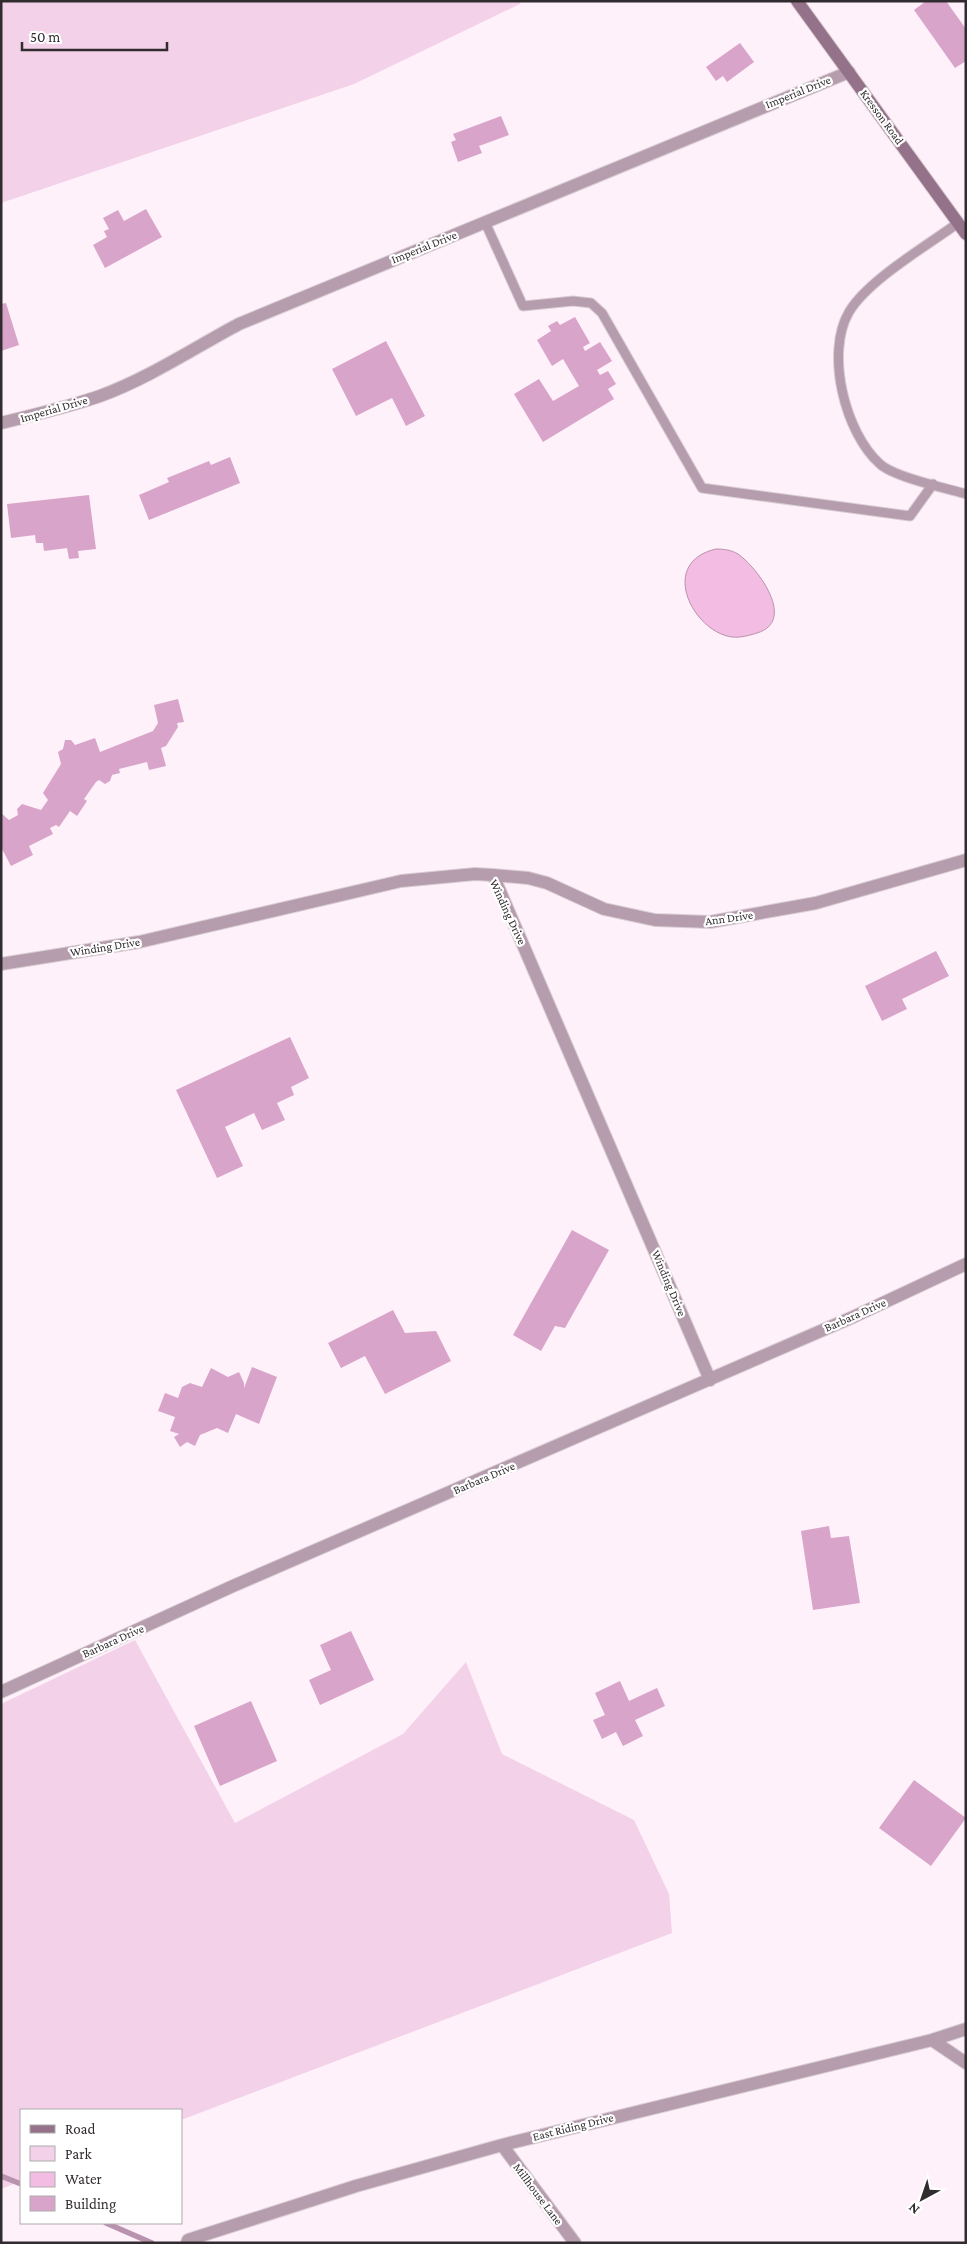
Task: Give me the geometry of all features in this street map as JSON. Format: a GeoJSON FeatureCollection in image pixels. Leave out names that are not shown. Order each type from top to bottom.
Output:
{"type":"FeatureCollection","features":[{"type":"Feature","properties":{"kind":"street","name":"Kresson Road"},"geometry":{"type":"LineString","coordinates":[[797,1],[962,229]]}},
{"type":"Feature","properties":{"kind":"street","name":"Imperial Drive"},"geometry":{"type":"LineString","coordinates":[[1,423],[54,410],[102,395],[148,373],[238,324],[849,72]]}},
{"type":"Feature","properties":{"kind":"street","name":"Ann Drive"},"geometry":{"type":"LineString","coordinates":[[493,876],[528,878],[547,882],[604,909],[655,920],[710,922],[816,903],[966,860]]}},
{"type":"Feature","properties":{"kind":"street","name":"Winding Drive"},"geometry":{"type":"LineString","coordinates":[[1,964],[139,942],[401,881],[475,874],[493,876],[710,1380]]}},
{"type":"Feature","properties":{"kind":"street","name":"Barbara Drive"},"geometry":{"type":"LineString","coordinates":[[1,1692],[233,1586],[710,1380],[966,1264]]}},
{"type":"Feature","properties":{"kind":"street","name":"East Riding Drive"},"geometry":{"type":"LineString","coordinates":[[187,2243],[188,2240],[356,2186],[502,2145],[932,2040],[966,2029]]}},
{"type":"Feature","properties":{"kind":"street"},"geometry":{"type":"LineString","coordinates":[[932,2040],[966,2064]]}},
{"type":"Feature","properties":{"kind":"street","name":"Millhouse Lane"},"geometry":{"type":"LineString","coordinates":[[502,2145],[575,2243]]}},
{"type":"Feature","properties":{"kind":"lane"},"geometry":{"type":"LineString","coordinates":[[485,222],[523,306],[573,301],[591,303],[602,313],[702,488],[910,516],[933,484]]}},
{"type":"Feature","properties":{"kind":"lane"},"geometry":{"type":"LineString","coordinates":[[962,229],[872,286],[849,312],[838,343],[847,412],[866,446],[880,465],[904,475],[966,494]]}},
{"type":"Feature","properties":{"kind":"green space"},"geometry":{"type":"Polygon","coordinates":[[[1,1],[520,1],[520,4],[354,84],[1,203],[1,1]]]}},
{"type":"Feature","properties":{"kind":"green space"},"geometry":{"type":"Polygon","coordinates":[[[135,1640],[235,1823],[403,1734],[466,1662],[502,1754],[634,1820],[669,1894],[672,1933],[182,2120],[182,2109],[20,2109],[20,2181],[1,2189],[1,1704],[135,1640]]]}},
{"type":"Feature","properties":{"kind":"water"},"geometry":{"type":"Polygon","coordinates":[[[716,549],[738,554],[763,582],[774,606],[774,618],[768,627],[746,636],[727,636],[714,630],[692,608],[685,580],[689,567],[699,556],[716,549]]]}},
{"type":"Feature","properties":{"kind":"building"},"geometry":{"type":"Polygon","coordinates":[[[926,1],[946,1],[966,29],[966,61],[955,68],[914,10],[926,1]]]}},
{"type":"Feature","properties":{"kind":"building"},"geometry":{"type":"Polygon","coordinates":[[[740,43],[754,62],[727,82],[723,76],[716,81],[706,67],[740,43]]]}},
{"type":"Feature","properties":{"kind":"building"},"geometry":{"type":"Polygon","coordinates":[[[501,116],[509,135],[479,146],[482,153],[458,162],[451,142],[456,140],[453,134],[501,116]]]}},
{"type":"Feature","properties":{"kind":"building"},"geometry":{"type":"Polygon","coordinates":[[[146,209],[162,237],[105,268],[93,245],[107,237],[104,231],[109,229],[103,218],[118,210],[124,221],[146,209]]]}},
{"type":"Feature","properties":{"kind":"building"},"geometry":{"type":"Polygon","coordinates":[[[6,303],[19,345],[1,351],[1,304],[6,303]]]}},
{"type":"Feature","properties":{"kind":"building"},"geometry":{"type":"Polygon","coordinates":[[[575,317],[590,343],[583,347],[585,351],[600,342],[612,361],[597,370],[600,375],[608,371],[616,384],[608,389],[614,399],[543,442],[514,394],[539,379],[553,401],[579,386],[563,359],[552,366],[537,340],[551,331],[548,326],[557,321],[560,325],[575,317]]]}},
{"type":"Feature","properties":{"kind":"building"},"geometry":{"type":"Polygon","coordinates":[[[386,341],[425,416],[406,426],[392,398],[356,416],[332,369],[386,341]]]}},
{"type":"Feature","properties":{"kind":"building"},"geometry":{"type":"Polygon","coordinates":[[[230,457],[240,483],[149,520],[139,495],[169,482],[167,478],[209,461],[211,465],[230,457]]]}},
{"type":"Feature","properties":{"kind":"building"},"geometry":{"type":"Polygon","coordinates":[[[89,495],[96,549],[78,551],[79,558],[69,559],[67,548],[44,551],[43,543],[36,543],[35,535],[11,538],[7,504],[89,495]]]}},
{"type":"Feature","properties":{"kind":"building"},"geometry":{"type":"Polygon","coordinates":[[[178,699],[184,722],[177,723],[178,727],[166,746],[161,748],[166,766],[149,770],[147,762],[119,769],[120,773],[112,775],[110,781],[105,784],[99,780],[84,799],[87,801],[77,816],[70,811],[59,827],[56,825],[50,828],[53,834],[29,846],[33,855],[11,866],[1,847],[1,813],[9,820],[18,815],[17,809],[22,804],[41,810],[48,800],[43,793],[61,764],[58,752],[63,749],[65,740],[71,740],[75,745],[95,738],[100,752],[153,731],[158,723],[154,705],[178,699]]]}},
{"type":"Feature","properties":{"kind":"building"},"geometry":{"type":"Polygon","coordinates":[[[936,951],[949,976],[902,999],[907,1009],[882,1021],[865,986],[936,951]]]}},
{"type":"Feature","properties":{"kind":"building"},"geometry":{"type":"Polygon","coordinates":[[[290,1037],[309,1078],[291,1087],[294,1095],[277,1103],[285,1120],[262,1130],[254,1113],[225,1127],[243,1166],[217,1178],[176,1090],[290,1037]]]}},
{"type":"Feature","properties":{"kind":"building"},"geometry":{"type":"Polygon","coordinates":[[[572,1230],[609,1250],[565,1328],[555,1326],[541,1351],[513,1335],[572,1230]]]}},
{"type":"Feature","properties":{"kind":"building"},"geometry":{"type":"Polygon","coordinates":[[[393,1310],[405,1333],[436,1331],[451,1361],[385,1394],[365,1356],[341,1368],[328,1343],[393,1310]]]}},
{"type":"Feature","properties":{"kind":"building"},"geometry":{"type":"Polygon","coordinates":[[[252,1367],[277,1377],[259,1424],[236,1414],[228,1433],[217,1428],[200,1435],[195,1446],[187,1442],[180,1447],[174,1437],[179,1434],[170,1431],[175,1417],[158,1411],[165,1393],[178,1398],[182,1387],[190,1383],[202,1387],[211,1368],[228,1377],[239,1372],[244,1388],[252,1367]]]}},
{"type":"Feature","properties":{"kind":"building"},"geometry":{"type":"Polygon","coordinates":[[[829,1526],[831,1538],[849,1536],[860,1603],[813,1610],[801,1531],[829,1526]]]}},
{"type":"Feature","properties":{"kind":"building"},"geometry":{"type":"Polygon","coordinates":[[[351,1631],[374,1680],[320,1705],[309,1680],[331,1670],[320,1645],[351,1631]]]}},
{"type":"Feature","properties":{"kind":"building"},"geometry":{"type":"Polygon","coordinates":[[[620,1681],[629,1701],[657,1688],[665,1706],[635,1720],[643,1736],[623,1746],[616,1732],[602,1739],[593,1720],[605,1715],[595,1693],[620,1681]]]}},
{"type":"Feature","properties":{"kind":"building"},"geometry":{"type":"Polygon","coordinates":[[[251,1701],[277,1761],[220,1786],[194,1726],[251,1701]]]}},
{"type":"Feature","properties":{"kind":"building"},"geometry":{"type":"Polygon","coordinates":[[[914,1780],[966,1818],[931,1866],[879,1828],[914,1780]]]}},
{"type":"Feature","properties":{"kind":"waterway"},"geometry":{"type":"LineString","coordinates":[[1,2176],[20,2184]]}},
{"type":"Feature","properties":{"kind":"waterway"},"geometry":{"type":"LineString","coordinates":[[108,2224],[152,2243]]}}]}
